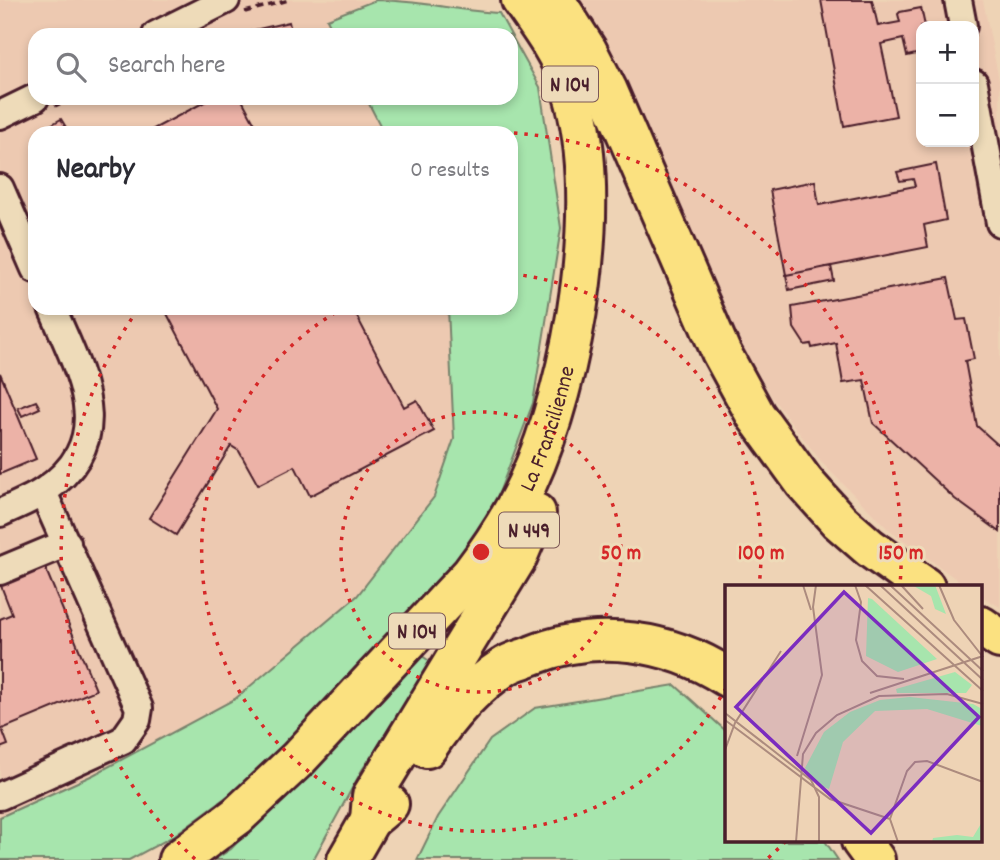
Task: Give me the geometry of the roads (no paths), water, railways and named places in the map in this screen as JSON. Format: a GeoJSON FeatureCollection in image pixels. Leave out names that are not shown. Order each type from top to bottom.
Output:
{"type":"FeatureCollection","features":[{"type":"Feature","properties":{"kind":"highway","name":"La Francilienne"},"geometry":{"type":"LineString","coordinates":[[178,860],[237,816],[298,760],[471,573],[496,541],[528,483],[543,446],[571,344],[584,247],[587,192],[577,108],[544,8]]}},
{"type":"Feature","properties":{"kind":"highway","name":"La Francilienne"},"geometry":{"type":"LineString","coordinates":[[544,8],[587,50],[608,91],[721,352],[756,416],[804,482],[839,521],[870,548],[922,585]]}},
{"type":"Feature","properties":{"kind":"highway","name":"N 449"},"geometry":{"type":"LineString","coordinates":[[347,860],[370,820],[372,796],[517,558],[561,446],[578,375],[571,344]]}},
{"type":"Feature","properties":{"kind":"highway"},"geometry":{"type":"LineString","coordinates":[[982,627],[1000,639]]}},
{"type":"Feature","properties":{"kind":"highway"},"geometry":{"type":"LineString","coordinates":[[370,820],[392,801],[434,737],[466,697],[505,666],[517,661],[554,646],[590,640],[630,642],[670,649],[705,663],[725,676]]}},
{"type":"Feature","properties":{"kind":"highway"},"geometry":{"type":"LineString","coordinates":[[862,842],[875,860]]}},
{"type":"Feature","properties":{"kind":"street"},"geometry":{"type":"LineString","coordinates":[[170,28],[226,0]]}},
{"type":"Feature","properties":{"kind":"street"},"geometry":{"type":"LineString","coordinates":[[958,0],[962,21]]}},
{"type":"Feature","properties":{"kind":"street"},"geometry":{"type":"LineString","coordinates":[[974,84],[994,158],[1000,223]]}},
{"type":"Feature","properties":{"kind":"street"},"geometry":{"type":"LineString","coordinates":[[0,115],[28,101]]}},
{"type":"Feature","properties":{"kind":"street"},"geometry":{"type":"LineString","coordinates":[[0,188],[28,253]]}},
{"type":"Feature","properties":{"kind":"street"},"geometry":{"type":"LineString","coordinates":[[0,513],[43,492],[68,471],[84,445],[89,412],[83,383],[54,315]]}},
{"type":"Feature","properties":{"kind":"street"},"geometry":{"type":"LineString","coordinates":[[0,796],[123,740],[137,720],[139,708],[43,492]]}},
{"type":"Feature","properties":{"kind":"street"},"geometry":{"type":"LineString","coordinates":[[0,571],[67,543]]}}]}
